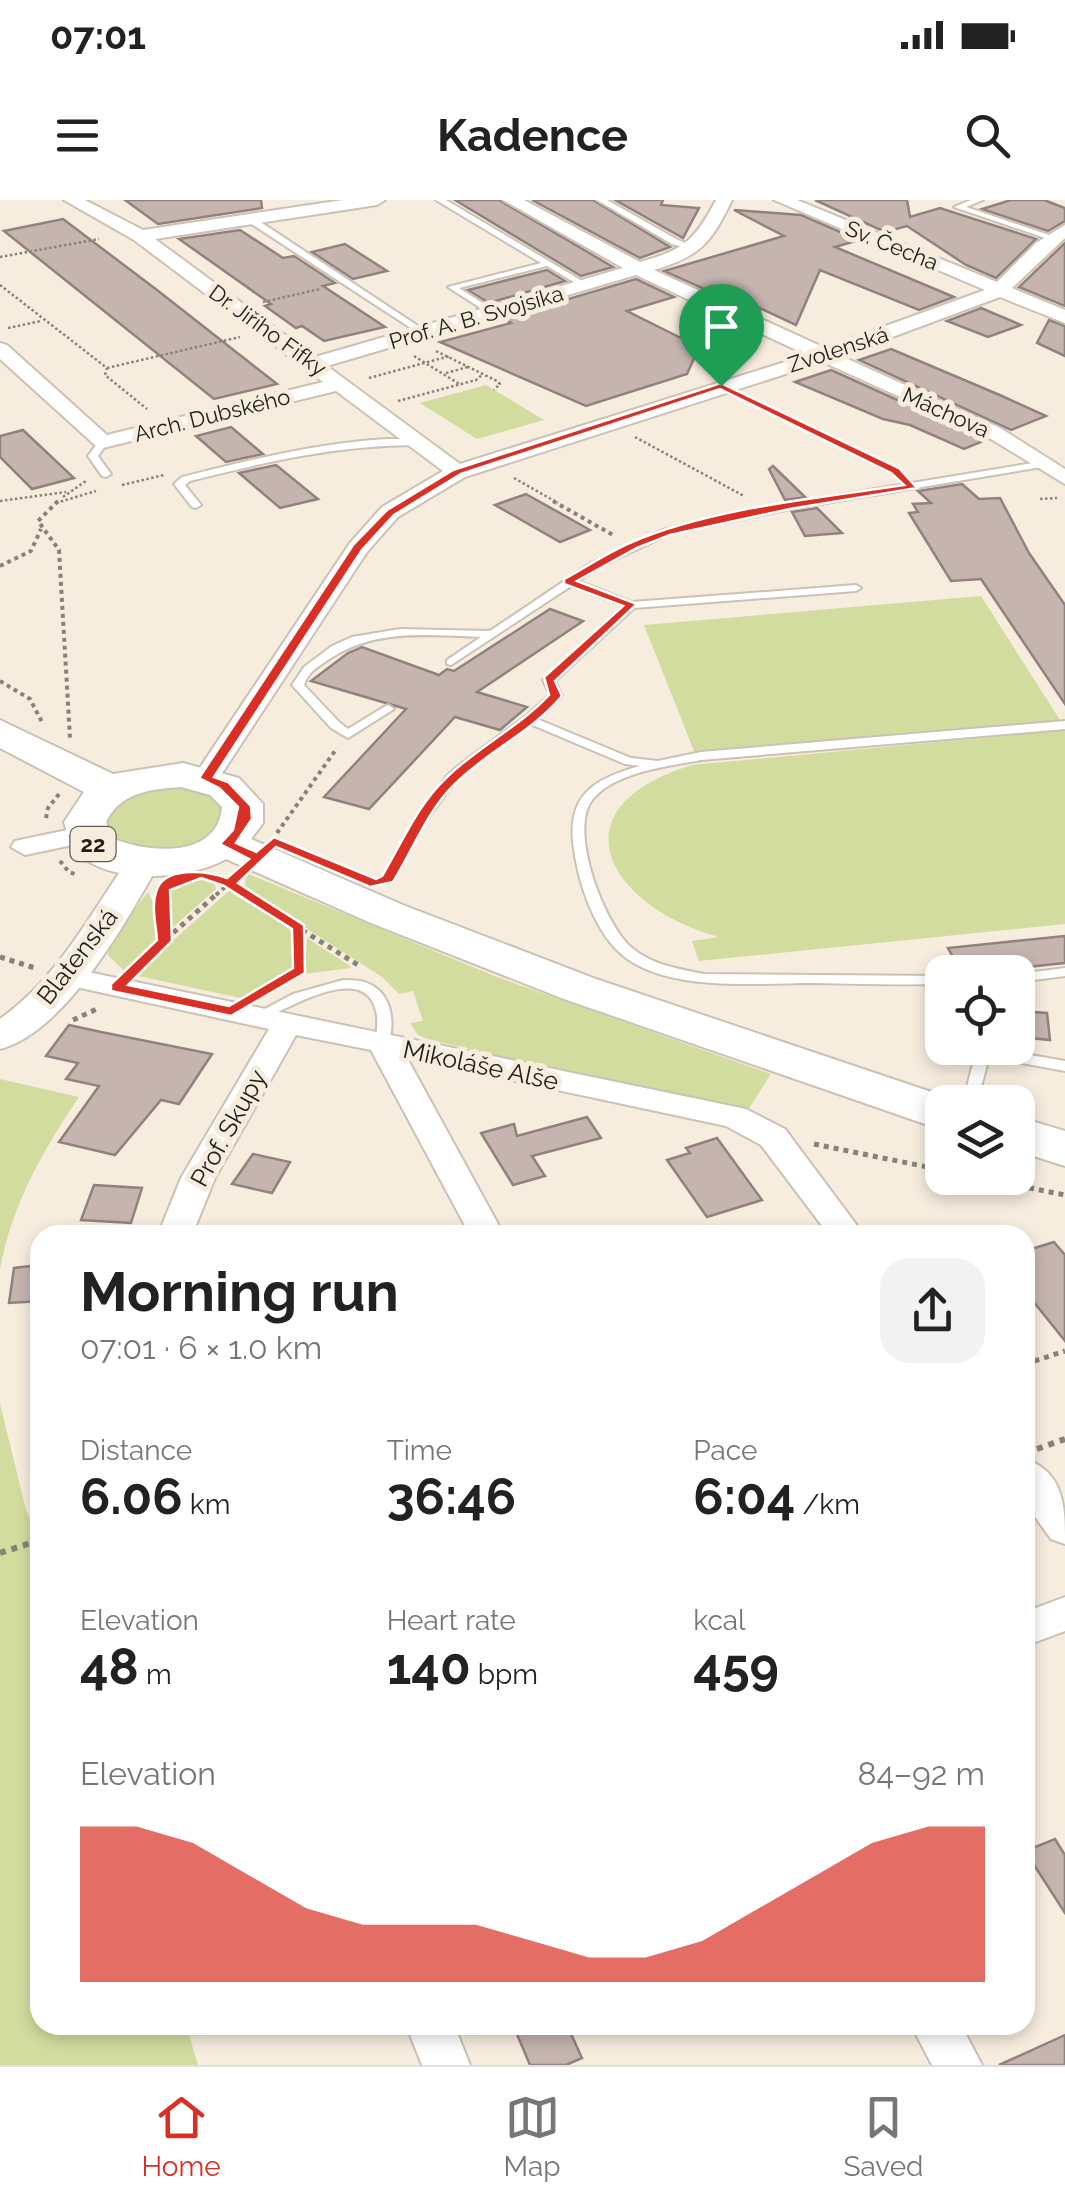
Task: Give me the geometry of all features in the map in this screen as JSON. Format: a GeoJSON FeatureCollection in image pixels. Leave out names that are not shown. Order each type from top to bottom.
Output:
{"type":"FeatureCollection","features":[{"type":"Feature","properties":{"kind":"main road"},"geometry":{"type":"LineString","coordinates":[[0,732],[112,790],[158,776],[206,778],[224,785],[244,806],[245,819],[232,865],[387,914],[580,990],[925,1106]]}},
{"type":"Feature","properties":{"kind":"main road","name":"22"},"geometry":{"type":"LineString","coordinates":[[112,790],[88,810],[86,834],[106,854],[157,872],[188,861],[232,865]]}},
{"type":"Feature","properties":{"kind":"main road"},"geometry":{"type":"LineString","coordinates":[[1035,1152],[1064,1184]]}},
{"type":"Feature","properties":{"kind":"street","name":"Dr. Jiřího Fifky"},"geometry":{"type":"LineString","coordinates":[[72,200],[140,236],[457,472]]}},
{"type":"Feature","properties":{"kind":"street"},"geometry":{"type":"LineString","coordinates":[[140,236],[377,200]]}},
{"type":"Feature","properties":{"kind":"street","name":"Máchova"},"geometry":{"type":"LineString","coordinates":[[511,200],[639,270],[993,432],[1065,478]]}},
{"type":"Feature","properties":{"kind":"street"},"geometry":{"type":"LineString","coordinates":[[694,248],[705,237],[724,200]]}},
{"type":"Feature","properties":{"kind":"street","name":"Sv. Čecha"},"geometry":{"type":"LineString","coordinates":[[782,200],[1065,317]]}},
{"type":"Feature","properties":{"kind":"street","name":"Zvolenská"},"geometry":{"type":"LineString","coordinates":[[206,778],[358,548],[390,512],[457,472],[822,356],[1002,290],[1058,234]]}},
{"type":"Feature","properties":{"kind":"street","name":"Prof. A. B. Svojsíka"},"geometry":{"type":"LineString","coordinates":[[313,364],[426,345],[493,312],[639,270],[694,248]]}},
{"type":"Feature","properties":{"kind":"street","name":"Arch. Dubského"},"geometry":{"type":"LineString","coordinates":[[0,349],[103,442],[340,384]]}},
{"type":"Feature","properties":{"kind":"street"},"geometry":{"type":"LineString","coordinates":[[25,847],[86,834]]}},
{"type":"Feature","properties":{"kind":"street","name":"Blatenská"},"geometry":{"type":"LineString","coordinates":[[0,1036],[36,1009],[157,872]]}},
{"type":"Feature","properties":{"kind":"street","name":"Mikoláše Alše"},"geometry":{"type":"LineString","coordinates":[[64,976],[753,1124],[773,1137],[792,1158],[840,1225]]}},
{"type":"Feature","properties":{"kind":"street","name":"Prof. Skupy"},"geometry":{"type":"LineString","coordinates":[[179,1225],[272,1020]]}},
{"type":"Feature","properties":{"kind":"street"},"geometry":{"type":"LineString","coordinates":[[383,1043],[482,1225]]}},
{"type":"Feature","properties":{"kind":"street"},"geometry":{"type":"LineString","coordinates":[[1035,1488],[1065,1528]]}},
{"type":"Feature","properties":{"kind":"street"},"geometry":{"type":"LineString","coordinates":[[1035,1625],[1065,1614]]}},
{"type":"Feature","properties":{"kind":"street"},"geometry":{"type":"LineString","coordinates":[[434,2035],[446,2065]]}},
{"type":"Feature","properties":{"kind":"street"},"geometry":{"type":"LineString","coordinates":[[941,2035],[958,2065]]}},
{"type":"Feature","properties":{"kind":"lane"},"geometry":{"type":"LineString","coordinates":[[440,200],[585,285]]}},
{"type":"Feature","properties":{"kind":"lane"},"geometry":{"type":"LineString","coordinates":[[601,200],[675,242],[694,248]]}},
{"type":"Feature","properties":{"kind":"lane"},"geometry":{"type":"LineString","coordinates":[[979,200],[958,208],[1058,234]]}},
{"type":"Feature","properties":{"kind":"lane"},"geometry":{"type":"LineString","coordinates":[[250,219],[348,283],[426,345]]}},
{"type":"Feature","properties":{"kind":"lane"},"geometry":{"type":"LineString","coordinates":[[493,312],[452,287],[546,264]]}},
{"type":"Feature","properties":{"kind":"lane"},"geometry":{"type":"LineString","coordinates":[[196,505],[179,484],[310,448],[373,440],[417,442]]}},
{"type":"Feature","properties":{"kind":"lane"},"geometry":{"type":"LineString","coordinates":[[103,442],[93,456],[106,474]]}},
{"type":"Feature","properties":{"kind":"lane"},"geometry":{"type":"LineString","coordinates":[[451,662],[568,582],[633,545],[684,528],[1045,464]]}},
{"type":"Feature","properties":{"kind":"lane"},"geometry":{"type":"LineString","coordinates":[[568,582],[631,604],[856,588]]}},
{"type":"Feature","properties":{"kind":"lane"},"geometry":{"type":"LineString","coordinates":[[422,819],[450,781],[532,721],[556,696],[549,680],[631,604]]}},
{"type":"Feature","properties":{"kind":"lane"},"geometry":{"type":"LineString","coordinates":[[388,709],[348,734],[335,726],[298,685],[300,676],[334,646],[387,632],[493,634]]}},
{"type":"Feature","properties":{"kind":"lane"},"geometry":{"type":"LineString","coordinates":[[532,721],[629,762],[672,762],[1061,724]]}},
{"type":"Feature","properties":{"kind":"lane"},"geometry":{"type":"LineString","coordinates":[[672,762],[604,785],[586,798],[576,812],[576,831],[599,912],[606,931],[622,948],[640,961],[668,972],[704,978],[925,980]]}},
{"type":"Feature","properties":{"kind":"lane"},"geometry":{"type":"LineString","coordinates":[[1035,976],[1065,972]]}},
{"type":"Feature","properties":{"kind":"lane"},"geometry":{"type":"LineString","coordinates":[[272,1020],[328,984],[358,985],[378,997],[387,1019],[383,1043]]}},
{"type":"Feature","properties":{"kind":"lane"},"geometry":{"type":"LineString","coordinates":[[1035,1060],[1065,1066]]}},
{"type":"Feature","properties":{"kind":"path"},"geometry":{"type":"LineString","coordinates":[[0,257],[100,238]]}},
{"type":"Feature","properties":{"kind":"path"},"geometry":{"type":"LineString","coordinates":[[262,302],[348,283]]}},
{"type":"Feature","properties":{"kind":"path"},"geometry":{"type":"LineString","coordinates":[[0,286],[55,324],[107,368]]}},
{"type":"Feature","properties":{"kind":"path"},"geometry":{"type":"LineString","coordinates":[[0,330],[45,320]]}},
{"type":"Feature","properties":{"kind":"path"},"geometry":{"type":"LineString","coordinates":[[107,368],[255,334]]}},
{"type":"Feature","properties":{"kind":"path"},"geometry":{"type":"LineString","coordinates":[[401,358],[426,345],[500,384],[494,390]]}},
{"type":"Feature","properties":{"kind":"path"},"geometry":{"type":"LineString","coordinates":[[412,355],[461,385]]}},
{"type":"Feature","properties":{"kind":"path"},"geometry":{"type":"LineString","coordinates":[[381,390],[364,377],[450,356]]}},
{"type":"Feature","properties":{"kind":"path"},"geometry":{"type":"LineString","coordinates":[[446,373],[471,367]]}},
{"type":"Feature","properties":{"kind":"path"},"geometry":{"type":"LineString","coordinates":[[107,368],[105,375],[142,408],[158,410]]}},
{"type":"Feature","properties":{"kind":"path"},"geometry":{"type":"LineString","coordinates":[[396,400],[461,385],[483,374]]}},
{"type":"Feature","properties":{"kind":"path"},"geometry":{"type":"LineString","coordinates":[[721,386],[895,471],[912,488]]}},
{"type":"Feature","properties":{"kind":"path"},"geometry":{"type":"LineString","coordinates":[[773,418],[782,415]]}},
{"type":"Feature","properties":{"kind":"path"},"geometry":{"type":"LineString","coordinates":[[606,422],[751,500],[763,512]]}},
{"type":"Feature","properties":{"kind":"path"},"geometry":{"type":"LineString","coordinates":[[806,435],[816,432]]}},
{"type":"Feature","properties":{"kind":"path"},"geometry":{"type":"LineString","coordinates":[[663,460],[672,456]]}},
{"type":"Feature","properties":{"kind":"path"},"geometry":{"type":"LineString","coordinates":[[499,458],[509,463],[498,467],[549,500],[633,545]]}},
{"type":"Feature","properties":{"kind":"path"},"geometry":{"type":"LineString","coordinates":[[118,486],[186,471],[207,474]]}},
{"type":"Feature","properties":{"kind":"path"},"geometry":{"type":"LineString","coordinates":[[58,740],[76,743],[68,734],[59,550],[38,521],[69,492],[106,474]]}},
{"type":"Feature","properties":{"kind":"path"},"geometry":{"type":"LineString","coordinates":[[695,477],[704,474]]}},
{"type":"Feature","properties":{"kind":"path"},"geometry":{"type":"LineString","coordinates":[[59,500],[104,489]]}},
{"type":"Feature","properties":{"kind":"path"},"geometry":{"type":"LineString","coordinates":[[0,498],[69,492]]}},
{"type":"Feature","properties":{"kind":"path"},"geometry":{"type":"LineString","coordinates":[[1040,499],[1065,497]]}},
{"type":"Feature","properties":{"kind":"path"},"geometry":{"type":"LineString","coordinates":[[542,503],[549,500]]}},
{"type":"Feature","properties":{"kind":"path"},"geometry":{"type":"LineString","coordinates":[[574,521],[581,518]]}},
{"type":"Feature","properties":{"kind":"path"},"geometry":{"type":"LineString","coordinates":[[0,566],[32,551],[41,529]]}},
{"type":"Feature","properties":{"kind":"path"},"geometry":{"type":"LineString","coordinates":[[0,682],[30,699],[50,734]]}},
{"type":"Feature","properties":{"kind":"path"},"geometry":{"type":"LineString","coordinates":[[64,1024],[97,1010],[232,865],[274,841],[348,734]]}},
{"type":"Feature","properties":{"kind":"path"},"geometry":{"type":"LineString","coordinates":[[376,884],[388,879],[422,819]]}},
{"type":"Feature","properties":{"kind":"path"},"geometry":{"type":"LineString","coordinates":[[232,865],[299,928],[369,972]]}},
{"type":"Feature","properties":{"kind":"path"},"geometry":{"type":"LineString","coordinates":[[157,872],[163,888],[165,941]]}},
{"type":"Feature","properties":{"kind":"path"},"geometry":{"type":"LineString","coordinates":[[281,983],[300,970],[299,928]]}},
{"type":"Feature","properties":{"kind":"path"},"geometry":{"type":"LineString","coordinates":[[801,1142],[925,1167]]}},
{"type":"Feature","properties":{"kind":"path"},"geometry":{"type":"LineString","coordinates":[[1035,1182],[1064,1184]]}},
{"type":"Feature","properties":{"kind":"path"},"geometry":{"type":"LineString","coordinates":[[1035,1361],[1065,1351]]}},
{"type":"Feature","properties":{"kind":"path"},"geometry":{"type":"LineString","coordinates":[[1035,1450],[1065,1439]]}},
{"type":"Feature","properties":{"kind":"path"},"geometry":{"type":"LineString","coordinates":[[0,1553],[30,1543]]}},
{"type":"Feature","properties":{"kind":"green space"},"geometry":{"type":"Polygon","coordinates":[[[486,385],[544,420],[477,439],[420,403],[486,385]]]}},
{"type":"Feature","properties":{"kind":"green space"},"geometry":{"type":"Polygon","coordinates":[[[981,596],[1060,720],[694,751],[644,625],[981,596]]]}},
{"type":"Feature","properties":{"kind":"green space"},"geometry":{"type":"Polygon","coordinates":[[[1065,730],[1065,924],[699,961],[692,941],[719,937],[680,923],[648,904],[624,881],[611,856],[609,830],[621,806],[648,784],[692,765],[1065,730]]]}},
{"type":"Feature","properties":{"kind":"green space"},"geometry":{"type":"Polygon","coordinates":[[[176,786],[204,791],[222,804],[221,830],[186,850],[126,848],[108,835],[106,818],[121,803],[146,792],[176,786]]]}},
{"type":"Feature","properties":{"kind":"green space"},"geometry":{"type":"Polygon","coordinates":[[[246,873],[497,977],[771,1074],[748,1110],[490,1058],[491,1054],[427,1039],[418,1035],[410,1023],[423,1021],[413,991],[399,994],[382,977],[245,889],[246,873]]]}},
{"type":"Feature","properties":{"kind":"green space"},"geometry":{"type":"Polygon","coordinates":[[[214,880],[216,889],[172,928],[171,891],[179,884],[214,880]]]}},
{"type":"Feature","properties":{"kind":"green space"},"geometry":{"type":"Polygon","coordinates":[[[229,891],[289,928],[298,948],[297,965],[291,975],[240,998],[134,975],[229,891]]]}},
{"type":"Feature","properties":{"kind":"green space"},"geometry":{"type":"Polygon","coordinates":[[[148,892],[154,905],[155,940],[124,971],[108,955],[110,942],[148,892]]]}},
{"type":"Feature","properties":{"kind":"green space"},"geometry":{"type":"Polygon","coordinates":[[[307,938],[350,966],[351,968],[304,974],[307,938]]]}},
{"type":"Feature","properties":{"kind":"green space"},"geometry":{"type":"Polygon","coordinates":[[[0,1079],[79,1097],[30,1179],[12,1223],[0,1270],[0,1079]]]}},
{"type":"Feature","properties":{"kind":"green space"},"geometry":{"type":"Polygon","coordinates":[[[0,1404],[30,1520],[30,2035],[189,2035],[198,2065],[0,2065],[0,1404]]]}},
{"type":"Feature","properties":{"kind":"building"},"geometry":{"type":"Polygon","coordinates":[[[125,200],[261,200],[262,208],[158,224],[125,200]]]}},
{"type":"Feature","properties":{"kind":"building"},"geometry":{"type":"Polygon","coordinates":[[[455,200],[499,200],[613,267],[581,276],[455,200]]]}},
{"type":"Feature","properties":{"kind":"building"},"geometry":{"type":"Polygon","coordinates":[[[532,200],[593,200],[670,247],[640,258],[532,200]]]}},
{"type":"Feature","properties":{"kind":"building"},"geometry":{"type":"Polygon","coordinates":[[[615,200],[663,200],[661,205],[699,208],[683,238],[615,200]]]}},
{"type":"Feature","properties":{"kind":"building"},"geometry":{"type":"Polygon","coordinates":[[[815,200],[907,200],[910,217],[940,208],[1036,239],[996,278],[966,265],[907,226],[885,232],[815,200]]]}},
{"type":"Feature","properties":{"kind":"building"},"geometry":{"type":"Polygon","coordinates":[[[1011,200],[1044,200],[1065,208],[1065,221],[1048,231],[982,209],[1011,200]]]}},
{"type":"Feature","properties":{"kind":"building"},"geometry":{"type":"Polygon","coordinates":[[[734,210],[801,215],[859,240],[835,247],[954,297],[919,310],[820,270],[796,325],[712,286],[704,289],[664,271],[784,236],[734,210]]]}},
{"type":"Feature","properties":{"kind":"building"},"geometry":{"type":"Polygon","coordinates":[[[63,219],[277,384],[214,399],[4,231],[63,219]]]}},
{"type":"Feature","properties":{"kind":"building"},"geometry":{"type":"Polygon","coordinates":[[[240,230],[283,258],[294,256],[335,283],[323,286],[385,327],[324,341],[302,326],[296,328],[265,306],[271,304],[179,239],[240,230]]]}},
{"type":"Feature","properties":{"kind":"building"},"geometry":{"type":"Polygon","coordinates":[[[1065,243],[1065,306],[1019,287],[1065,243]]]}},
{"type":"Feature","properties":{"kind":"building"},"geometry":{"type":"Polygon","coordinates":[[[345,244],[387,271],[353,279],[312,252],[345,244]]]}},
{"type":"Feature","properties":{"kind":"building"},"geometry":{"type":"Polygon","coordinates":[[[547,270],[565,281],[489,303],[468,290],[547,270]]]}},
{"type":"Feature","properties":{"kind":"building"},"geometry":{"type":"Polygon","coordinates":[[[636,279],[674,297],[627,311],[699,347],[687,374],[586,406],[440,342],[511,323],[504,318],[636,279]]]}},
{"type":"Feature","properties":{"kind":"building"},"geometry":{"type":"Polygon","coordinates":[[[981,308],[1021,325],[988,337],[947,321],[981,308]]]}},
{"type":"Feature","properties":{"kind":"building"},"geometry":{"type":"Polygon","coordinates":[[[1049,320],[1065,326],[1065,356],[1037,343],[1049,320]]]}},
{"type":"Feature","properties":{"kind":"building"},"geometry":{"type":"Polygon","coordinates":[[[891,349],[1046,416],[1011,430],[859,360],[891,349]]]}},
{"type":"Feature","properties":{"kind":"building"},"geometry":{"type":"Polygon","coordinates":[[[831,370],[986,440],[964,449],[795,382],[831,370]]]}},
{"type":"Feature","properties":{"kind":"building"},"geometry":{"type":"Polygon","coordinates":[[[231,427],[263,454],[226,462],[196,436],[231,427]]]}},
{"type":"Feature","properties":{"kind":"building"},"geometry":{"type":"Polygon","coordinates":[[[23,430],[74,478],[32,489],[0,457],[0,436],[23,430]]]}},
{"type":"Feature","properties":{"kind":"building"},"geometry":{"type":"Polygon","coordinates":[[[276,465],[318,499],[280,508],[239,473],[276,465]]]}},
{"type":"Feature","properties":{"kind":"building"},"geometry":{"type":"Polygon","coordinates":[[[773,466],[805,497],[785,500],[769,469],[773,466]]]}},
{"type":"Feature","properties":{"kind":"building"},"geometry":{"type":"Polygon","coordinates":[[[962,484],[979,499],[1000,498],[1029,553],[1065,605],[1065,704],[981,579],[951,581],[909,513],[918,512],[913,504],[931,503],[918,491],[962,484]]]}},
{"type":"Feature","properties":{"kind":"building"},"geometry":{"type":"Polygon","coordinates":[[[526,494],[590,530],[560,542],[495,505],[526,494]]]}},
{"type":"Feature","properties":{"kind":"building"},"geometry":{"type":"Polygon","coordinates":[[[817,508],[842,533],[805,536],[792,512],[817,508]]]}},
{"type":"Feature","properties":{"kind":"building"},"geometry":{"type":"Polygon","coordinates":[[[550,609],[583,621],[477,692],[527,707],[500,730],[455,717],[369,809],[324,797],[406,709],[311,681],[362,647],[439,675],[447,669],[454,671],[550,609]]]}},
{"type":"Feature","properties":{"kind":"building"},"geometry":{"type":"Polygon","coordinates":[[[1065,936],[1065,963],[1035,966],[1035,955],[952,955],[948,948],[1065,936]]]}},
{"type":"Feature","properties":{"kind":"building"},"geometry":{"type":"Polygon","coordinates":[[[1035,1012],[1047,1013],[1050,1040],[1035,1038],[1035,1012]]]}},
{"type":"Feature","properties":{"kind":"building"},"geometry":{"type":"Polygon","coordinates":[[[69,1025],[212,1054],[179,1104],[161,1100],[115,1155],[59,1142],[99,1086],[66,1079],[78,1063],[46,1056],[69,1025]]]}},
{"type":"Feature","properties":{"kind":"building"},"geometry":{"type":"Polygon","coordinates":[[[587,1117],[601,1138],[532,1156],[545,1176],[513,1185],[481,1133],[514,1124],[517,1136],[587,1117]]]}},
{"type":"Feature","properties":{"kind":"building"},"geometry":{"type":"Polygon","coordinates":[[[717,1138],[762,1200],[707,1217],[667,1160],[690,1153],[686,1148],[717,1138]]]}},
{"type":"Feature","properties":{"kind":"building"},"geometry":{"type":"Polygon","coordinates":[[[253,1154],[290,1162],[272,1193],[232,1184],[253,1154]]]}},
{"type":"Feature","properties":{"kind":"building"},"geometry":{"type":"Polygon","coordinates":[[[94,1185],[142,1188],[131,1223],[81,1220],[94,1185]]]}},
{"type":"Feature","properties":{"kind":"building"},"geometry":{"type":"Polygon","coordinates":[[[1054,1242],[1065,1255],[1065,1341],[1035,1304],[1035,1248],[1054,1242]]]}},
{"type":"Feature","properties":{"kind":"building"},"geometry":{"type":"Polygon","coordinates":[[[30,1266],[30,1302],[9,1303],[14,1268],[30,1266]]]}},
{"type":"Feature","properties":{"kind":"building"},"geometry":{"type":"Polygon","coordinates":[[[1055,1839],[1065,1855],[1065,1913],[1035,1866],[1035,1847],[1055,1839]]]}},
{"type":"Feature","properties":{"kind":"building"},"geometry":{"type":"Polygon","coordinates":[[[517,2035],[572,2035],[582,2058],[566,2065],[530,2065],[517,2035]]]}},
{"type":"Feature","properties":{"kind":"building"},"geometry":{"type":"Polygon","coordinates":[[[1065,2035],[1065,2065],[999,2065],[1065,2035]]]}},
{"type":"Feature","properties":{"kind":"route"},"geometry":{"type":"LineString","coordinates":[[721,386],[457,472],[390,512],[358,548],[206,778],[237,794],[244,806],[245,819],[239,832],[226,844],[258,858],[229,883],[299,928],[300,970],[231,1011],[117,987],[165,941],[163,888],[172,881],[202,874],[229,883],[258,858],[274,841],[376,884],[388,879],[422,819],[450,781],[532,721],[556,696],[549,680],[631,604],[568,582],[595,565],[667,532],[790,506],[912,488],[895,471],[721,386]]}}]}
